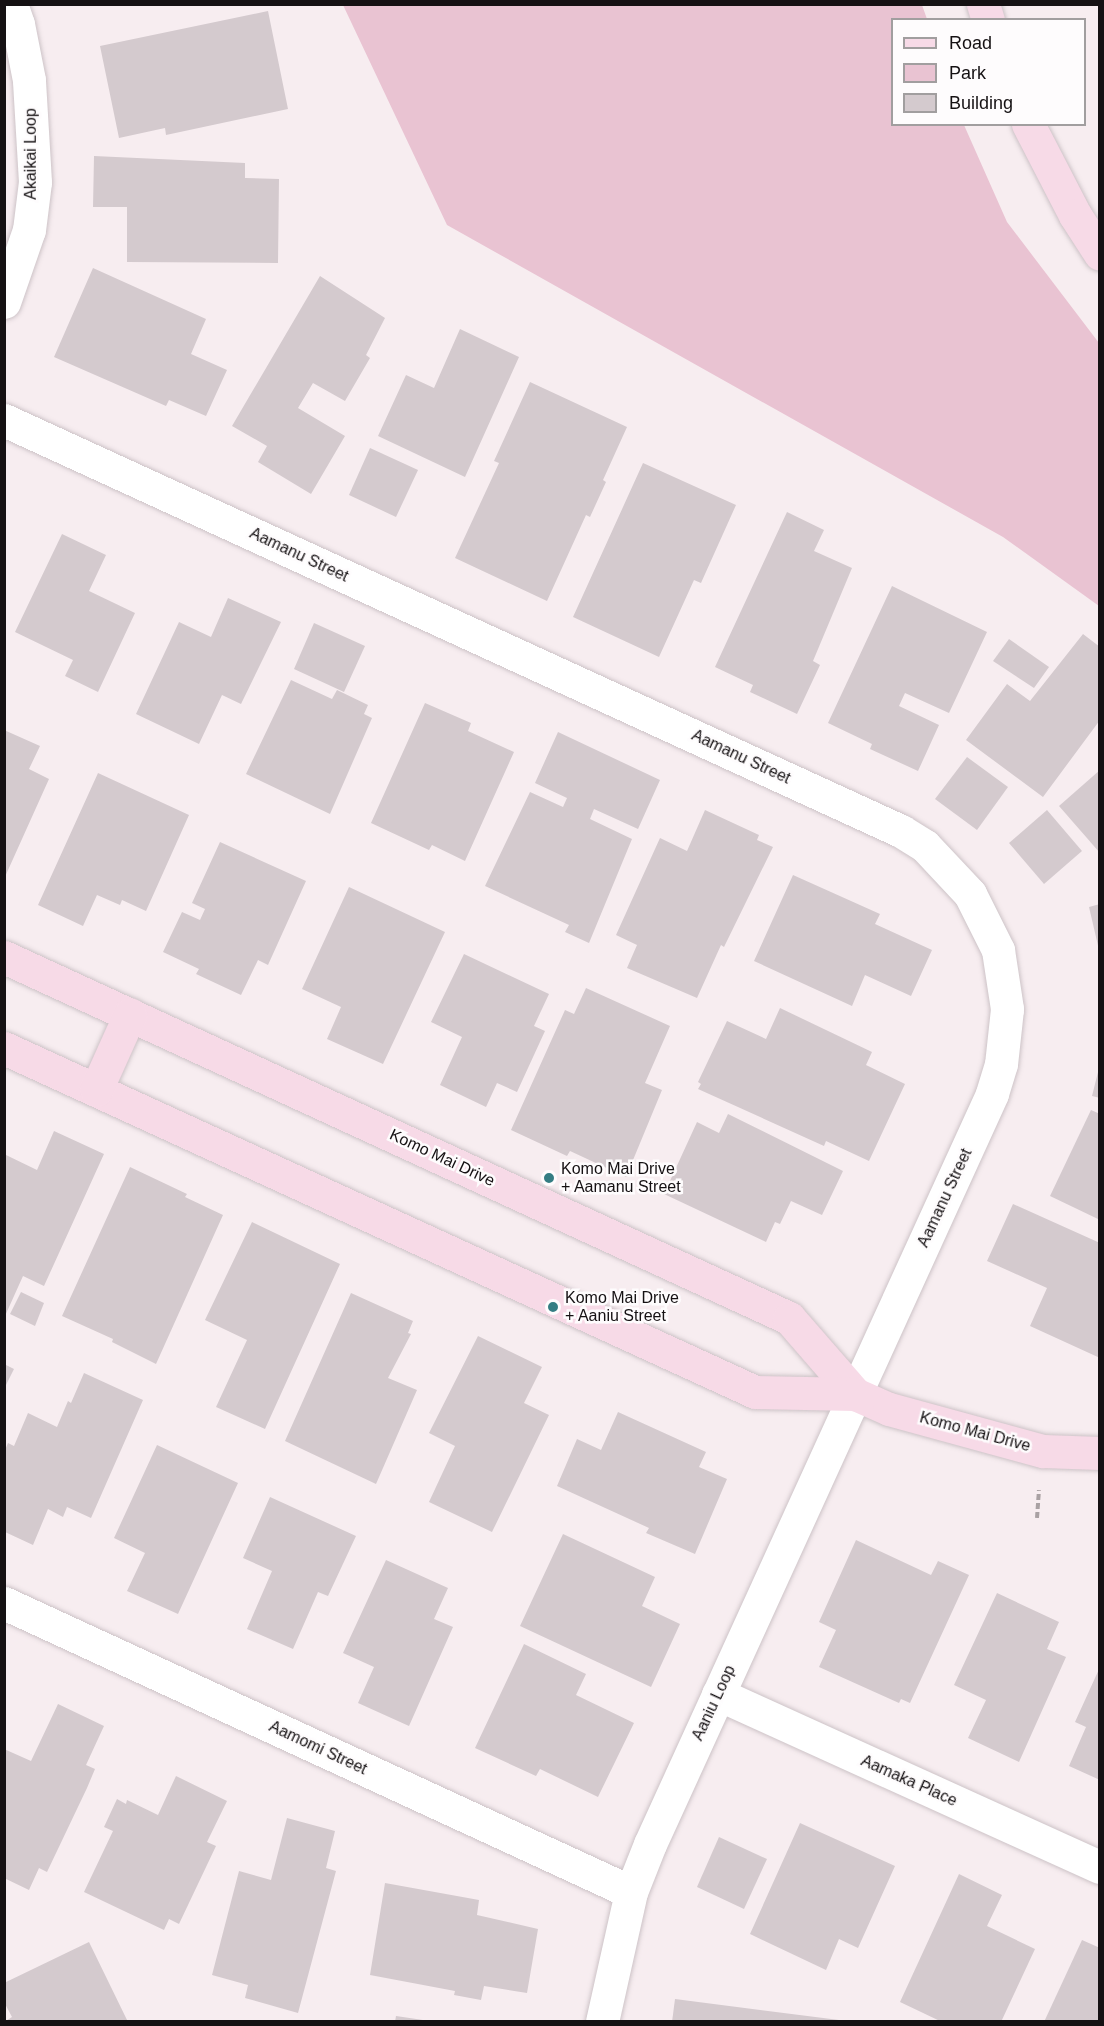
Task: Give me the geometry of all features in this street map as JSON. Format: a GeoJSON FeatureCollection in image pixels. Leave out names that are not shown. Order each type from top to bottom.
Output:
{"type":"FeatureCollection","features":[{"type":"Feature","properties":{"kind":"main road"},"geometry":{"type":"LineString","coordinates":[[1029,126],[1075,215],[1100,254]]}},
{"type":"Feature","properties":{"kind":"main road","name":"Komo Mai Drive"},"geometry":{"type":"LineString","coordinates":[[4,957],[789,1318],[855,1394]]}},
{"type":"Feature","properties":{"kind":"main road"},"geometry":{"type":"LineString","coordinates":[[96,1090],[130,1014]]}},
{"type":"Feature","properties":{"kind":"main road","name":"Komo Mai Drive"},"geometry":{"type":"LineString","coordinates":[[4,1048],[755,1392],[855,1394],[889,1409],[1042,1451],[1100,1453]]}},
{"type":"Feature","properties":{"kind":"street","name":"Akaikai Loop"},"geometry":{"type":"LineString","coordinates":[[4,302],[29,230],[34,182],[29,80],[18,24],[11,4]]}},
{"type":"Feature","properties":{"kind":"street","name":"Aamanu Street"},"geometry":{"type":"LineString","coordinates":[[4,420],[902,831],[925,846],[948,868],[970,894],[998,950],[1007,1009],[1003,1056],[992,1094],[855,1394]]}},
{"type":"Feature","properties":{"kind":"street","name":"Aaniu Loop"},"geometry":{"type":"LineString","coordinates":[[602,2022],[631,1892],[718,1694],[855,1394]]}},
{"type":"Feature","properties":{"kind":"street","name":"Aamomi Street"},"geometry":{"type":"LineString","coordinates":[[4,1603],[631,1892]]}},
{"type":"Feature","properties":{"kind":"street","name":"Aamaka Place"},"geometry":{"type":"LineString","coordinates":[[718,1694],[1100,1868]]}},
{"type":"Feature","properties":{"kind":"path"},"geometry":{"type":"LineString","coordinates":[[1037,1518],[1038,1507]]}},
{"type":"Feature","properties":{"kind":"green space"},"geometry":{"type":"Polygon","coordinates":[[[343,5],[922,5],[927,18],[891,18],[891,126],[964,126],[1007,222],[1099,343],[1099,606],[1003,537],[447,225],[343,5]]]}},
{"type":"Feature","properties":{"kind":"building"},"geometry":{"type":"Polygon","coordinates":[[[268,11],[288,109],[166,135],[165,128],[119,138],[100,46],[268,11]]]}},
{"type":"Feature","properties":{"kind":"building"},"geometry":{"type":"Polygon","coordinates":[[[94,156],[245,163],[245,178],[279,179],[278,263],[127,262],[127,207],[93,207],[94,156]]]}},
{"type":"Feature","properties":{"kind":"building"},"geometry":{"type":"Polygon","coordinates":[[[93,268],[206,319],[191,354],[227,370],[206,416],[169,400],[166,406],[54,357],[93,268]]]}},
{"type":"Feature","properties":{"kind":"building"},"geometry":{"type":"Polygon","coordinates":[[[320,276],[385,318],[366,355],[370,358],[345,401],[313,383],[298,408],[345,436],[311,494],[258,462],[267,446],[232,426],[320,276]]]}},
{"type":"Feature","properties":{"kind":"building"},"geometry":{"type":"Polygon","coordinates":[[[460,329],[519,357],[465,477],[378,436],[406,375],[434,388],[460,329]]]}},
{"type":"Feature","properties":{"kind":"building"},"geometry":{"type":"Polygon","coordinates":[[[530,382],[627,427],[603,480],[606,482],[590,517],[586,515],[547,601],[455,558],[499,463],[494,461],[530,382]]]}},
{"type":"Feature","properties":{"kind":"building"},"geometry":{"type":"Polygon","coordinates":[[[370,448],[418,470],[396,517],[349,495],[370,448]]]}},
{"type":"Feature","properties":{"kind":"building"},"geometry":{"type":"Polygon","coordinates":[[[643,463],[736,505],[701,583],[694,580],[659,657],[573,617],[643,463]]]}},
{"type":"Feature","properties":{"kind":"building"},"geometry":{"type":"Polygon","coordinates":[[[787,512],[824,530],[814,551],[852,568],[813,661],[820,665],[797,714],[750,692],[753,685],[715,667],[787,512]]]}},
{"type":"Feature","properties":{"kind":"building"},"geometry":{"type":"Polygon","coordinates":[[[62,534],[106,555],[89,591],[135,613],[98,692],[65,676],[73,660],[15,632],[62,534]]]}},
{"type":"Feature","properties":{"kind":"building"},"geometry":{"type":"Polygon","coordinates":[[[892,586],[987,632],[949,713],[905,693],[899,706],[939,725],[918,771],[870,749],[872,744],[828,723],[892,586]]]}},
{"type":"Feature","properties":{"kind":"building"},"geometry":{"type":"Polygon","coordinates":[[[228,598],[281,622],[241,704],[222,695],[199,744],[136,714],[179,622],[211,637],[228,598]]]}},
{"type":"Feature","properties":{"kind":"building"},"geometry":{"type":"Polygon","coordinates":[[[314,623],[365,646],[344,692],[294,669],[314,623]]]}},
{"type":"Feature","properties":{"kind":"building"},"geometry":{"type":"Polygon","coordinates":[[[1083,634],[1100,647],[1100,720],[1043,797],[966,740],[1007,684],[1030,701],[1083,634]]]}},
{"type":"Feature","properties":{"kind":"building"},"geometry":{"type":"Polygon","coordinates":[[[1009,639],[1049,667],[1034,688],[993,661],[1009,639]]]}},
{"type":"Feature","properties":{"kind":"building"},"geometry":{"type":"Polygon","coordinates":[[[291,680],[332,699],[337,690],[368,705],[364,714],[372,718],[330,814],[246,774],[291,680]]]}},
{"type":"Feature","properties":{"kind":"building"},"geometry":{"type":"Polygon","coordinates":[[[425,703],[471,723],[468,731],[514,752],[465,861],[432,845],[429,850],[371,823],[425,703]]]}},
{"type":"Feature","properties":{"kind":"building"},"geometry":{"type":"Polygon","coordinates":[[[4,730],[40,746],[29,769],[49,779],[4,879],[4,730]]]}},
{"type":"Feature","properties":{"kind":"building"},"geometry":{"type":"Polygon","coordinates":[[[558,732],[660,780],[638,829],[594,809],[590,819],[632,839],[589,943],[565,932],[569,925],[485,886],[530,792],[563,807],[567,798],[535,783],[558,732]]]}},
{"type":"Feature","properties":{"kind":"building"},"geometry":{"type":"Polygon","coordinates":[[[967,757],[1008,787],[977,830],[935,799],[967,757]]]}},
{"type":"Feature","properties":{"kind":"building"},"geometry":{"type":"Polygon","coordinates":[[[1100,770],[1100,853],[1059,806],[1100,770]]]}},
{"type":"Feature","properties":{"kind":"building"},"geometry":{"type":"Polygon","coordinates":[[[98,773],[189,815],[146,911],[122,900],[120,905],[97,895],[83,926],[38,905],[98,773]]]}},
{"type":"Feature","properties":{"kind":"building"},"geometry":{"type":"Polygon","coordinates":[[[705,810],[759,835],[757,840],[773,847],[724,947],[721,945],[697,998],[627,968],[637,945],[616,935],[660,838],[687,851],[705,810]]]}},
{"type":"Feature","properties":{"kind":"building"},"geometry":{"type":"Polygon","coordinates":[[[1047,810],[1082,851],[1044,884],[1009,843],[1047,810]]]}},
{"type":"Feature","properties":{"kind":"building"},"geometry":{"type":"Polygon","coordinates":[[[220,842],[306,881],[268,965],[258,960],[241,995],[196,974],[199,969],[163,952],[182,912],[200,920],[205,909],[192,903],[220,842]]]}},
{"type":"Feature","properties":{"kind":"building"},"geometry":{"type":"Polygon","coordinates":[[[793,875],[880,914],[875,924],[932,950],[911,996],[865,975],[852,1006],[754,961],[793,875]]]}},
{"type":"Feature","properties":{"kind":"building"},"geometry":{"type":"Polygon","coordinates":[[[349,887],[445,932],[383,1064],[327,1039],[341,1007],[302,989],[349,887]]]}},
{"type":"Feature","properties":{"kind":"building"},"geometry":{"type":"Polygon","coordinates":[[[1100,904],[1100,950],[1099,950],[1089,907],[1100,904]]]}},
{"type":"Feature","properties":{"kind":"building"},"geometry":{"type":"Polygon","coordinates":[[[464,954],[549,994],[534,1026],[545,1031],[517,1092],[497,1083],[486,1107],[440,1085],[462,1037],[431,1022],[464,954]]]}},
{"type":"Feature","properties":{"kind":"building"},"geometry":{"type":"Polygon","coordinates":[[[586,988],[670,1026],[645,1083],[662,1090],[626,1177],[570,1151],[567,1156],[511,1130],[565,1010],[574,1014],[586,988]]]}},
{"type":"Feature","properties":{"kind":"building"},"geometry":{"type":"Polygon","coordinates":[[[780,1008],[872,1052],[866,1065],[905,1084],[869,1161],[826,1141],[824,1146],[698,1089],[701,1084],[698,1082],[727,1021],[766,1039],[780,1008]]]}},
{"type":"Feature","properties":{"kind":"building"},"geometry":{"type":"Polygon","coordinates":[[[1100,1068],[1100,1098],[1092,1096],[1100,1068]]]}},
{"type":"Feature","properties":{"kind":"building"},"geometry":{"type":"Polygon","coordinates":[[[1091,1110],[1100,1114],[1098,1219],[1050,1196],[1091,1110]]]}},
{"type":"Feature","properties":{"kind":"building"},"geometry":{"type":"Polygon","coordinates":[[[728,1114],[843,1171],[822,1215],[791,1201],[780,1224],[775,1222],[766,1242],[664,1194],[697,1122],[719,1133],[728,1114]]]}},
{"type":"Feature","properties":{"kind":"building"},"geometry":{"type":"Polygon","coordinates":[[[54,1131],[104,1154],[44,1286],[23,1276],[5,1316],[5,1158],[6,1155],[37,1170],[54,1131]]]}},
{"type":"Feature","properties":{"kind":"building"},"geometry":{"type":"Polygon","coordinates":[[[130,1167],[187,1194],[185,1197],[223,1215],[156,1364],[112,1342],[113,1339],[62,1316],[130,1167]]]}},
{"type":"Feature","properties":{"kind":"building"},"geometry":{"type":"Polygon","coordinates":[[[1013,1204],[1100,1243],[1100,1358],[1030,1326],[1047,1288],[987,1261],[1013,1204]]]}},
{"type":"Feature","properties":{"kind":"building"},"geometry":{"type":"Polygon","coordinates":[[[252,1222],[340,1264],[265,1429],[216,1407],[247,1340],[205,1320],[252,1222]]]}},
{"type":"Feature","properties":{"kind":"building"},"geometry":{"type":"Polygon","coordinates":[[[21,1292],[44,1303],[35,1326],[10,1314],[21,1292]]]}},
{"type":"Feature","properties":{"kind":"building"},"geometry":{"type":"Polygon","coordinates":[[[351,1293],[413,1321],[408,1333],[411,1334],[388,1378],[417,1390],[376,1484],[285,1441],[351,1293]]]}},
{"type":"Feature","properties":{"kind":"building"},"geometry":{"type":"Polygon","coordinates":[[[478,1336],[542,1367],[524,1403],[549,1415],[492,1532],[429,1502],[455,1446],[429,1433],[478,1336]]]}},
{"type":"Feature","properties":{"kind":"building"},"geometry":{"type":"Polygon","coordinates":[[[4,1364],[14,1369],[4,1389],[4,1364]]]}},
{"type":"Feature","properties":{"kind":"building"},"geometry":{"type":"Polygon","coordinates":[[[84,1373],[143,1400],[91,1518],[67,1507],[63,1517],[48,1509],[33,1545],[5,1532],[5,1450],[8,1443],[14,1446],[28,1413],[57,1427],[84,1373]]]}},
{"type":"Feature","properties":{"kind":"building"},"geometry":{"type":"Polygon","coordinates":[[[618,1412],[706,1452],[699,1467],[727,1479],[695,1554],[646,1533],[649,1528],[557,1486],[577,1439],[601,1450],[618,1412]]]}},
{"type":"Feature","properties":{"kind":"building"},"geometry":{"type":"Polygon","coordinates":[[[157,1445],[238,1483],[178,1614],[127,1591],[145,1553],[114,1538],[157,1445]]]}},
{"type":"Feature","properties":{"kind":"building"},"geometry":{"type":"Polygon","coordinates":[[[270,1497],[356,1536],[328,1596],[318,1592],[293,1649],[247,1629],[272,1571],[243,1558],[270,1497]]]}},
{"type":"Feature","properties":{"kind":"building"},"geometry":{"type":"Polygon","coordinates":[[[563,1534],[655,1577],[642,1606],[680,1624],[651,1687],[520,1626],[563,1534]]]}},
{"type":"Feature","properties":{"kind":"building"},"geometry":{"type":"Polygon","coordinates":[[[856,1540],[931,1575],[938,1561],[969,1575],[910,1703],[901,1699],[899,1703],[819,1667],[836,1630],[819,1622],[856,1540]]]}},
{"type":"Feature","properties":{"kind":"building"},"geometry":{"type":"Polygon","coordinates":[[[386,1560],[448,1588],[434,1619],[453,1627],[409,1726],[358,1703],[374,1667],[343,1653],[386,1560]]]}},
{"type":"Feature","properties":{"kind":"building"},"geometry":{"type":"Polygon","coordinates":[[[997,1593],[1059,1622],[1047,1649],[1066,1657],[1019,1762],[968,1738],[986,1700],[954,1685],[997,1593]]]}},
{"type":"Feature","properties":{"kind":"building"},"geometry":{"type":"Polygon","coordinates":[[[524,1644],[586,1674],[576,1695],[634,1723],[598,1797],[540,1769],[536,1776],[475,1748],[524,1644]]]}},
{"type":"Feature","properties":{"kind":"building"},"geometry":{"type":"Polygon","coordinates":[[[1100,1667],[1100,1780],[1069,1766],[1086,1727],[1075,1722],[1100,1667]]]}},
{"type":"Feature","properties":{"kind":"building"},"geometry":{"type":"Polygon","coordinates":[[[58,1704],[104,1726],[86,1765],[95,1769],[87,1788],[47,1872],[39,1868],[29,1890],[4,1878],[4,1749],[31,1761],[58,1704]]]}},
{"type":"Feature","properties":{"kind":"building"},"geometry":{"type":"Polygon","coordinates":[[[176,1776],[227,1801],[207,1842],[216,1846],[179,1924],[169,1919],[164,1930],[84,1892],[113,1831],[104,1827],[117,1799],[126,1804],[127,1800],[158,1815],[176,1776]]]}},
{"type":"Feature","properties":{"kind":"building"},"geometry":{"type":"Polygon","coordinates":[[[287,1818],[335,1831],[326,1868],[336,1871],[298,2013],[245,1998],[248,1985],[212,1975],[239,1871],[271,1880],[287,1818]]]}},
{"type":"Feature","properties":{"kind":"building"},"geometry":{"type":"Polygon","coordinates":[[[800,1823],[895,1866],[858,1948],[839,1939],[826,1970],[750,1934],[800,1823]]]}},
{"type":"Feature","properties":{"kind":"building"},"geometry":{"type":"Polygon","coordinates":[[[719,1837],[767,1859],[744,1909],[697,1887],[719,1837]]]}},
{"type":"Feature","properties":{"kind":"building"},"geometry":{"type":"Polygon","coordinates":[[[959,1874],[1002,1895],[987,1926],[1035,1949],[1001,2022],[942,2022],[900,2002],[959,1874]]]}},
{"type":"Feature","properties":{"kind":"building"},"geometry":{"type":"Polygon","coordinates":[[[385,1883],[479,1900],[477,1915],[538,1929],[527,1993],[484,1986],[481,2000],[454,1995],[455,1991],[370,1975],[385,1883]]]}},
{"type":"Feature","properties":{"kind":"building"},"geometry":{"type":"Polygon","coordinates":[[[1082,1940],[1100,1948],[1100,2022],[1044,2022],[1082,1940]]]}},
{"type":"Feature","properties":{"kind":"building"},"geometry":{"type":"Polygon","coordinates":[[[89,1942],[128,2022],[4,2022],[12,2017],[4,2002],[4,1983],[89,1942]]]}},
{"type":"Feature","properties":{"kind":"building"},"geometry":{"type":"Polygon","coordinates":[[[675,1999],[839,2020],[839,2022],[672,2022],[675,1999]]]}},
{"type":"Feature","properties":{"kind":"building"},"geometry":{"type":"Polygon","coordinates":[[[396,2016],[423,2020],[423,2022],[395,2022],[396,2016]]]}},
{"type":"Feature","properties":{"kind":"place","name":"Komo Mai Drive + Aamanu Street"},"geometry":{"type":"Point","coordinates":[549,1178]}},
{"type":"Feature","properties":{"kind":"place","name":"Komo Mai Drive + Aaniu Street"},"geometry":{"type":"Point","coordinates":[553,1307]}}]}
